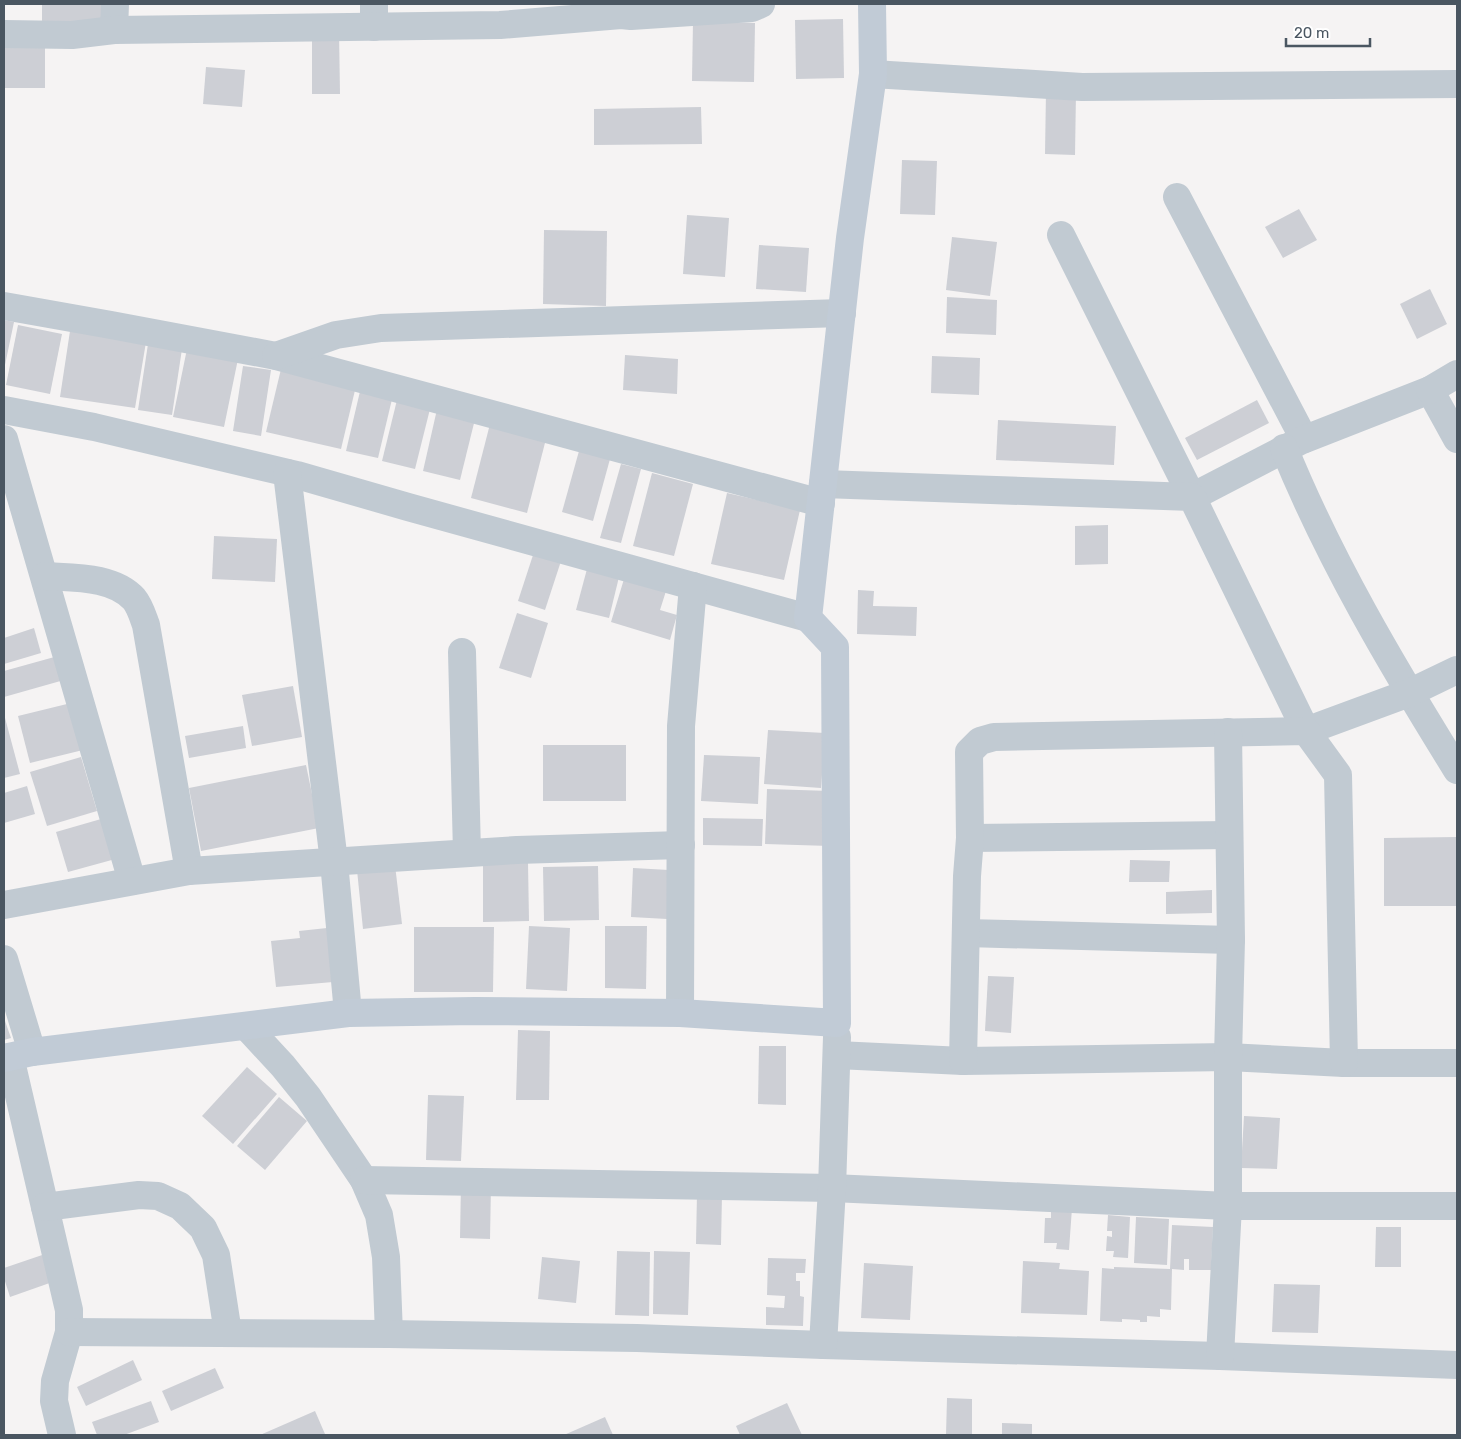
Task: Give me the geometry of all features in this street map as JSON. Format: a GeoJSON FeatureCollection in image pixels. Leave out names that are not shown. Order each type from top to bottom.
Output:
{"type":"FeatureCollection","features":[{"type":"Feature","properties":{"kind":"street"},"geometry":{"type":"LineString","coordinates":[[114,30],[115,4]]}},
{"type":"Feature","properties":{"kind":"street"},"geometry":{"type":"LineString","coordinates":[[4,34],[72,35],[114,30],[374,15],[621,15],[631,10],[752,8],[761,4]]}},
{"type":"Feature","properties":{"kind":"street"},"geometry":{"type":"LineString","coordinates":[[808,618],[850,238],[872,74],[874,4]]}},
{"type":"Feature","properties":{"kind":"street"},"geometry":{"type":"LineString","coordinates":[[872,74],[1082,87],[1457,84]]}},
{"type":"Feature","properties":{"kind":"street"},"geometry":{"type":"LineString","coordinates":[[1176,197],[1294,444],[1302,493],[1340,570],[1410,693],[1457,770]]}},
{"type":"Feature","properties":{"kind":"street"},"geometry":{"type":"LineString","coordinates":[[1061,235],[1306,731],[1338,775],[1344,1063]]}},
{"type":"Feature","properties":{"kind":"street"},"geometry":{"type":"LineString","coordinates":[[4,306],[276,356],[822,493],[1192,497],[1294,444],[1430,390],[1457,374]]}},
{"type":"Feature","properties":{"kind":"street"},"geometry":{"type":"LineString","coordinates":[[276,356],[336,335],[381,328],[842,313]]}},
{"type":"Feature","properties":{"kind":"street"},"geometry":{"type":"LineString","coordinates":[[1430,390],[1457,438]]}},
{"type":"Feature","properties":{"kind":"street"},"geometry":{"type":"LineString","coordinates":[[4,410],[94,427],[287,473],[808,618],[835,647],[837,1055],[823,1345]]}},
{"type":"Feature","properties":{"kind":"street"},"geometry":{"type":"LineString","coordinates":[[4,439],[132,881]]}},
{"type":"Feature","properties":{"kind":"street"},"geometry":{"type":"LineString","coordinates":[[287,473],[334,862],[348,1013]]}},
{"type":"Feature","properties":{"kind":"street"},"geometry":{"type":"LineString","coordinates":[[45,576],[94,580],[118,586],[136,600],[146,624],[189,871]]}},
{"type":"Feature","properties":{"kind":"street"},"geometry":{"type":"LineString","coordinates":[[680,1013],[681,726],[693,586]]}},
{"type":"Feature","properties":{"kind":"street"},"geometry":{"type":"LineString","coordinates":[[462,652],[467,853]]}},
{"type":"Feature","properties":{"kind":"street"},"geometry":{"type":"LineString","coordinates":[[963,1061],[967,876],[970,838],[970,752],[980,741],[994,737],[1306,731],[1410,693],[1457,670]]}},
{"type":"Feature","properties":{"kind":"street"},"geometry":{"type":"LineString","coordinates":[[1220,1356],[1228,1206],[1228,1057],[1231,940],[1228,732]]}},
{"type":"Feature","properties":{"kind":"street"},"geometry":{"type":"LineString","coordinates":[[970,838],[1229,835]]}},
{"type":"Feature","properties":{"kind":"street"},"geometry":{"type":"LineString","coordinates":[[4,906],[189,871],[517,850],[681,845]]}},
{"type":"Feature","properties":{"kind":"street"},"geometry":{"type":"LineString","coordinates":[[966,933],[1231,940]]}},
{"type":"Feature","properties":{"kind":"street"},"geometry":{"type":"LineString","coordinates":[[4,959],[15,1056],[45,1207],[69,1310],[69,1332],[55,1381],[54,1401],[62,1435]]}},
{"type":"Feature","properties":{"kind":"street"},"geometry":{"type":"LineString","coordinates":[[15,1056],[348,1013],[475,1011],[680,1013],[837,1023]]}},
{"type":"Feature","properties":{"kind":"street"},"geometry":{"type":"LineString","coordinates":[[246,1026],[283,1066],[308,1097],[364,1180],[379,1215],[386,1257],[389,1334]]}},
{"type":"Feature","properties":{"kind":"street"},"geometry":{"type":"LineString","coordinates":[[837,1055],[963,1061],[1228,1057],[1344,1063],[1457,1064]]}},
{"type":"Feature","properties":{"kind":"street"},"geometry":{"type":"LineString","coordinates":[[364,1180],[832,1188],[1228,1206],[1457,1206]]}},
{"type":"Feature","properties":{"kind":"street"},"geometry":{"type":"LineString","coordinates":[[45,1207],[139,1195],[158,1196],[180,1206],[203,1228],[216,1255],[228,1333]]}},
{"type":"Feature","properties":{"kind":"street"},"geometry":{"type":"LineString","coordinates":[[69,1332],[637,1338],[1457,1365]]}},
{"type":"Feature","properties":{"kind":"building"},"geometry":{"type":"Polygon","coordinates":[[[42,4],[109,4],[109,21],[42,21],[42,4]]]}},
{"type":"Feature","properties":{"kind":"building"},"geometry":{"type":"Polygon","coordinates":[[[843,19],[844,78],[796,79],[795,20],[843,19]]]}},
{"type":"Feature","properties":{"kind":"building"},"geometry":{"type":"Polygon","coordinates":[[[693,21],[755,23],[754,82],[692,81],[693,21]]]}},
{"type":"Feature","properties":{"kind":"building"},"geometry":{"type":"Polygon","coordinates":[[[312,31],[339,31],[340,94],[312,94],[312,31]]]}},
{"type":"Feature","properties":{"kind":"building"},"geometry":{"type":"Polygon","coordinates":[[[4,43],[45,43],[45,88],[4,88],[4,43]]]}},
{"type":"Feature","properties":{"kind":"building"},"geometry":{"type":"Polygon","coordinates":[[[206,67],[245,70],[242,107],[203,104],[206,67]]]}},
{"type":"Feature","properties":{"kind":"building"},"geometry":{"type":"Polygon","coordinates":[[[1046,91],[1076,92],[1075,155],[1045,154],[1046,91]]]}},
{"type":"Feature","properties":{"kind":"building"},"geometry":{"type":"Polygon","coordinates":[[[701,107],[702,144],[594,145],[594,109],[701,107]]]}},
{"type":"Feature","properties":{"kind":"building"},"geometry":{"type":"Polygon","coordinates":[[[902,160],[937,161],[935,215],[900,214],[902,160]]]}},
{"type":"Feature","properties":{"kind":"building"},"geometry":{"type":"Polygon","coordinates":[[[1299,209],[1317,240],[1283,258],[1265,227],[1299,209]]]}},
{"type":"Feature","properties":{"kind":"building"},"geometry":{"type":"Polygon","coordinates":[[[687,215],[729,218],[725,277],[683,274],[687,215]]]}},
{"type":"Feature","properties":{"kind":"building"},"geometry":{"type":"Polygon","coordinates":[[[544,230],[607,231],[606,306],[543,304],[544,230]]]}},
{"type":"Feature","properties":{"kind":"building"},"geometry":{"type":"Polygon","coordinates":[[[952,237],[997,242],[990,296],[946,290],[952,237]]]}},
{"type":"Feature","properties":{"kind":"building"},"geometry":{"type":"Polygon","coordinates":[[[759,245],[809,248],[806,292],[756,289],[759,245]]]}},
{"type":"Feature","properties":{"kind":"building"},"geometry":{"type":"Polygon","coordinates":[[[1430,289],[1447,324],[1417,339],[1400,304],[1430,289]]]}},
{"type":"Feature","properties":{"kind":"building"},"geometry":{"type":"Polygon","coordinates":[[[947,297],[997,300],[996,335],[946,333],[947,297]]]}},
{"type":"Feature","properties":{"kind":"building"},"geometry":{"type":"Polygon","coordinates":[[[4,320],[14,322],[5,365],[4,365],[4,320]]]}},
{"type":"Feature","properties":{"kind":"building"},"geometry":{"type":"Polygon","coordinates":[[[18,325],[62,334],[50,394],[6,385],[18,325]]]}},
{"type":"Feature","properties":{"kind":"building"},"geometry":{"type":"Polygon","coordinates":[[[70,331],[146,342],[135,408],[60,397],[70,331]]]}},
{"type":"Feature","properties":{"kind":"building"},"geometry":{"type":"Polygon","coordinates":[[[148,344],[182,349],[172,415],[138,410],[148,344]]]}},
{"type":"Feature","properties":{"kind":"building"},"geometry":{"type":"Polygon","coordinates":[[[187,349],[238,359],[224,427],[173,417],[187,349]]]}},
{"type":"Feature","properties":{"kind":"building"},"geometry":{"type":"Polygon","coordinates":[[[625,355],[678,359],[677,394],[623,390],[625,355]]]}},
{"type":"Feature","properties":{"kind":"building"},"geometry":{"type":"Polygon","coordinates":[[[932,356],[980,358],[979,395],[931,393],[932,356]]]}},
{"type":"Feature","properties":{"kind":"building"},"geometry":{"type":"Polygon","coordinates":[[[243,366],[271,370],[261,436],[233,431],[243,366]]]}},
{"type":"Feature","properties":{"kind":"building"},"geometry":{"type":"Polygon","coordinates":[[[281,369],[356,386],[341,449],[266,432],[281,369]]]}},
{"type":"Feature","properties":{"kind":"building"},"geometry":{"type":"Polygon","coordinates":[[[361,387],[393,395],[378,458],[346,451],[361,387]]]}},
{"type":"Feature","properties":{"kind":"building"},"geometry":{"type":"Polygon","coordinates":[[[397,400],[430,409],[415,469],[382,461],[397,400]]]}},
{"type":"Feature","properties":{"kind":"building"},"geometry":{"type":"Polygon","coordinates":[[[1257,400],[1269,423],[1197,460],[1185,438],[1257,400]]]}},
{"type":"Feature","properties":{"kind":"building"},"geometry":{"type":"Polygon","coordinates":[[[438,405],[476,415],[460,480],[423,471],[438,405]]]}},
{"type":"Feature","properties":{"kind":"building"},"geometry":{"type":"Polygon","coordinates":[[[998,420],[1116,426],[1114,465],[996,460],[998,420]]]}},
{"type":"Feature","properties":{"kind":"building"},"geometry":{"type":"Polygon","coordinates":[[[490,424],[546,439],[527,513],[471,498],[490,424]]]}},
{"type":"Feature","properties":{"kind":"building"},"geometry":{"type":"Polygon","coordinates":[[[579,451],[610,459],[593,521],[562,512],[579,451]]]}},
{"type":"Feature","properties":{"kind":"building"},"geometry":{"type":"Polygon","coordinates":[[[621,464],[641,469],[621,543],[600,538],[621,464]]]}},
{"type":"Feature","properties":{"kind":"building"},"geometry":{"type":"Polygon","coordinates":[[[652,473],[693,484],[674,556],[633,546],[652,473]]]}},
{"type":"Feature","properties":{"kind":"building"},"geometry":{"type":"Polygon","coordinates":[[[727,493],[800,510],[784,580],[711,564],[727,493]]]}},
{"type":"Feature","properties":{"kind":"building"},"geometry":{"type":"Polygon","coordinates":[[[1108,525],[1108,564],[1075,565],[1075,526],[1108,525]]]}},
{"type":"Feature","properties":{"kind":"building"},"geometry":{"type":"Polygon","coordinates":[[[214,536],[277,539],[275,582],[212,579],[214,536]]]}},
{"type":"Feature","properties":{"kind":"building"},"geometry":{"type":"Polygon","coordinates":[[[534,552],[561,561],[545,610],[518,601],[534,552]]]}},
{"type":"Feature","properties":{"kind":"building"},"geometry":{"type":"Polygon","coordinates":[[[587,569],[619,577],[609,618],[576,610],[587,569]]]}},
{"type":"Feature","properties":{"kind":"building"},"geometry":{"type":"Polygon","coordinates":[[[624,579],[666,591],[660,610],[677,615],[670,640],[611,622],[624,579]]]}},
{"type":"Feature","properties":{"kind":"building"},"geometry":{"type":"Polygon","coordinates":[[[858,590],[874,591],[873,606],[917,607],[916,636],[857,634],[858,590]]]}},
{"type":"Feature","properties":{"kind":"building"},"geometry":{"type":"Polygon","coordinates":[[[517,613],[548,623],[531,678],[499,668],[517,613]]]}},
{"type":"Feature","properties":{"kind":"building"},"geometry":{"type":"Polygon","coordinates":[[[34,628],[41,653],[4,664],[4,638],[34,628]]]}},
{"type":"Feature","properties":{"kind":"building"},"geometry":{"type":"Polygon","coordinates":[[[58,656],[64,680],[4,697],[4,671],[58,656]]]}},
{"type":"Feature","properties":{"kind":"building"},"geometry":{"type":"Polygon","coordinates":[[[293,686],[302,737],[252,746],[242,695],[293,686]]]}},
{"type":"Feature","properties":{"kind":"building"},"geometry":{"type":"Polygon","coordinates":[[[71,703],[83,750],[30,763],[18,716],[71,703]]]}},
{"type":"Feature","properties":{"kind":"building"},"geometry":{"type":"Polygon","coordinates":[[[4,714],[20,774],[4,778],[4,714]]]}},
{"type":"Feature","properties":{"kind":"building"},"geometry":{"type":"Polygon","coordinates":[[[243,726],[246,748],[189,758],[185,736],[243,726]]]}},
{"type":"Feature","properties":{"kind":"building"},"geometry":{"type":"Polygon","coordinates":[[[768,730],[825,733],[821,788],[764,784],[768,730]]]}},
{"type":"Feature","properties":{"kind":"building"},"geometry":{"type":"Polygon","coordinates":[[[543,745],[626,745],[626,801],[543,801],[543,745]]]}},
{"type":"Feature","properties":{"kind":"building"},"geometry":{"type":"Polygon","coordinates":[[[704,755],[760,757],[758,804],[701,801],[704,755]]]}},
{"type":"Feature","properties":{"kind":"building"},"geometry":{"type":"Polygon","coordinates":[[[81,757],[97,811],[47,826],[30,772],[81,757]]]}},
{"type":"Feature","properties":{"kind":"building"},"geometry":{"type":"Polygon","coordinates":[[[306,765],[319,828],[201,851],[189,788],[306,765]]]}},
{"type":"Feature","properties":{"kind":"building"},"geometry":{"type":"Polygon","coordinates":[[[27,786],[35,814],[4,823],[4,793],[27,786]]]}},
{"type":"Feature","properties":{"kind":"building"},"geometry":{"type":"Polygon","coordinates":[[[767,789],[831,791],[830,846],[765,844],[767,789]]]}},
{"type":"Feature","properties":{"kind":"building"},"geometry":{"type":"Polygon","coordinates":[[[108,817],[119,858],[68,872],[56,832],[108,817]]]}},
{"type":"Feature","properties":{"kind":"building"},"geometry":{"type":"Polygon","coordinates":[[[703,818],[763,819],[762,846],[703,845],[703,818]]]}},
{"type":"Feature","properties":{"kind":"building"},"geometry":{"type":"Polygon","coordinates":[[[1457,837],[1457,906],[1384,906],[1384,838],[1457,837]]]}},
{"type":"Feature","properties":{"kind":"building"},"geometry":{"type":"Polygon","coordinates":[[[1130,860],[1170,861],[1169,882],[1129,882],[1130,860]]]}},
{"type":"Feature","properties":{"kind":"building"},"geometry":{"type":"Polygon","coordinates":[[[528,863],[529,921],[483,922],[483,864],[528,863]]]}},
{"type":"Feature","properties":{"kind":"building"},"geometry":{"type":"Polygon","coordinates":[[[395,865],[402,924],[363,929],[357,870],[395,865]]]}},
{"type":"Feature","properties":{"kind":"building"},"geometry":{"type":"Polygon","coordinates":[[[598,866],[599,920],[544,921],[543,867],[598,866]]]}},
{"type":"Feature","properties":{"kind":"building"},"geometry":{"type":"Polygon","coordinates":[[[633,868],[669,870],[667,919],[631,917],[633,868]]]}},
{"type":"Feature","properties":{"kind":"building"},"geometry":{"type":"Polygon","coordinates":[[[1212,890],[1212,913],[1166,914],[1166,892],[1212,890]]]}},
{"type":"Feature","properties":{"kind":"building"},"geometry":{"type":"Polygon","coordinates":[[[529,926],[570,928],[567,991],[526,989],[529,926]]]}},
{"type":"Feature","properties":{"kind":"building"},"geometry":{"type":"Polygon","coordinates":[[[605,926],[647,926],[646,989],[605,988],[605,926]]]}},
{"type":"Feature","properties":{"kind":"building"},"geometry":{"type":"Polygon","coordinates":[[[414,927],[494,927],[493,992],[414,992],[414,927]]]}},
{"type":"Feature","properties":{"kind":"building"},"geometry":{"type":"Polygon","coordinates":[[[327,928],[333,982],[276,987],[271,941],[300,938],[299,931],[327,928]]]}},
{"type":"Feature","properties":{"kind":"building"},"geometry":{"type":"Polygon","coordinates":[[[988,976],[1014,977],[1011,1033],[985,1031],[988,976]]]}},
{"type":"Feature","properties":{"kind":"building"},"geometry":{"type":"Polygon","coordinates":[[[4,1018],[11,1038],[4,1040],[4,1018]]]}},
{"type":"Feature","properties":{"kind":"building"},"geometry":{"type":"Polygon","coordinates":[[[518,1030],[550,1031],[549,1100],[516,1100],[518,1030]]]}},
{"type":"Feature","properties":{"kind":"building"},"geometry":{"type":"Polygon","coordinates":[[[759,1046],[786,1046],[786,1105],[758,1104],[759,1046]]]}},
{"type":"Feature","properties":{"kind":"building"},"geometry":{"type":"Polygon","coordinates":[[[247,1067],[277,1094],[233,1144],[202,1116],[247,1067]]]}},
{"type":"Feature","properties":{"kind":"building"},"geometry":{"type":"Polygon","coordinates":[[[428,1095],[464,1096],[461,1161],[426,1160],[428,1095]]]}},
{"type":"Feature","properties":{"kind":"building"},"geometry":{"type":"Polygon","coordinates":[[[279,1097],[307,1121],[265,1170],[237,1146],[279,1097]]]}},
{"type":"Feature","properties":{"kind":"building"},"geometry":{"type":"Polygon","coordinates":[[[1244,1116],[1280,1118],[1277,1169],[1241,1168],[1244,1116]]]}},
{"type":"Feature","properties":{"kind":"building"},"geometry":{"type":"Polygon","coordinates":[[[461,1183],[491,1184],[490,1239],[460,1238],[461,1183]]]}},
{"type":"Feature","properties":{"kind":"building"},"geometry":{"type":"Polygon","coordinates":[[[697,1193],[722,1194],[721,1245],[696,1244],[697,1193]]]}},
{"type":"Feature","properties":{"kind":"building"},"geometry":{"type":"Polygon","coordinates":[[[1051,1207],[1072,1208],[1069,1250],[1056,1249],[1057,1243],[1044,1243],[1045,1218],[1051,1218],[1051,1207]]]}},
{"type":"Feature","properties":{"kind":"building"},"geometry":{"type":"Polygon","coordinates":[[[1108,1215],[1130,1217],[1128,1258],[1113,1257],[1114,1251],[1106,1251],[1107,1236],[1112,1237],[1112,1231],[1107,1231],[1108,1215]]]}},
{"type":"Feature","properties":{"kind":"building"},"geometry":{"type":"Polygon","coordinates":[[[1136,1217],[1169,1219],[1167,1265],[1134,1263],[1136,1217]]]}},
{"type":"Feature","properties":{"kind":"building"},"geometry":{"type":"Polygon","coordinates":[[[1172,1225],[1213,1227],[1211,1270],[1189,1270],[1189,1259],[1184,1259],[1184,1270],[1172,1269],[1171,1310],[1160,1309],[1160,1317],[1147,1316],[1147,1322],[1122,1319],[1122,1322],[1100,1321],[1102,1268],[1170,1269],[1172,1225]]]}},
{"type":"Feature","properties":{"kind":"building"},"geometry":{"type":"Polygon","coordinates":[[[1376,1227],[1401,1227],[1401,1267],[1375,1267],[1376,1227]]]}},
{"type":"Feature","properties":{"kind":"building"},"geometry":{"type":"Polygon","coordinates":[[[617,1251],[650,1252],[649,1316],[615,1315],[617,1251]]]}},
{"type":"Feature","properties":{"kind":"building"},"geometry":{"type":"Polygon","coordinates":[[[654,1251],[690,1252],[688,1315],[653,1314],[654,1251]]]}},
{"type":"Feature","properties":{"kind":"building"},"geometry":{"type":"Polygon","coordinates":[[[51,1252],[61,1279],[10,1297],[4,1278],[4,1268],[51,1252]]]}},
{"type":"Feature","properties":{"kind":"building"},"geometry":{"type":"Polygon","coordinates":[[[542,1257],[580,1261],[576,1303],[538,1299],[542,1257]]]}},
{"type":"Feature","properties":{"kind":"building"},"geometry":{"type":"Polygon","coordinates":[[[768,1258],[806,1259],[805,1273],[796,1273],[796,1281],[800,1281],[800,1296],[804,1297],[803,1326],[766,1325],[766,1307],[784,1308],[785,1296],[767,1295],[768,1258]]]}},
{"type":"Feature","properties":{"kind":"building"},"geometry":{"type":"Polygon","coordinates":[[[1023,1261],[1060,1263],[1059,1269],[1089,1271],[1087,1315],[1021,1313],[1023,1261]]]}},
{"type":"Feature","properties":{"kind":"building"},"geometry":{"type":"Polygon","coordinates":[[[864,1263],[913,1266],[910,1320],[861,1318],[864,1263]]]}},
{"type":"Feature","properties":{"kind":"building"},"geometry":{"type":"Polygon","coordinates":[[[1274,1284],[1320,1285],[1318,1333],[1272,1332],[1274,1284]]]}},
{"type":"Feature","properties":{"kind":"building"},"geometry":{"type":"Polygon","coordinates":[[[133,1360],[142,1380],[86,1406],[77,1387],[133,1360]]]}},
{"type":"Feature","properties":{"kind":"building"},"geometry":{"type":"Polygon","coordinates":[[[215,1368],[224,1388],[171,1411],[162,1391],[215,1368]]]}},
{"type":"Feature","properties":{"kind":"building"},"geometry":{"type":"Polygon","coordinates":[[[947,1398],[972,1399],[972,1435],[946,1435],[947,1398]]]}},
{"type":"Feature","properties":{"kind":"building"},"geometry":{"type":"Polygon","coordinates":[[[151,1401],[159,1422],[124,1435],[97,1435],[92,1422],[151,1401]]]}},
{"type":"Feature","properties":{"kind":"building"},"geometry":{"type":"Polygon","coordinates":[[[787,1403],[802,1435],[740,1435],[736,1426],[787,1403]]]}},
{"type":"Feature","properties":{"kind":"building"},"geometry":{"type":"Polygon","coordinates":[[[315,1411],[325,1434],[260,1435],[315,1411]]]}},
{"type":"Feature","properties":{"kind":"building"},"geometry":{"type":"Polygon","coordinates":[[[605,1417],[613,1435],[564,1435],[605,1417]]]}},
{"type":"Feature","properties":{"kind":"building"},"geometry":{"type":"Polygon","coordinates":[[[1002,1423],[1032,1424],[1032,1435],[1002,1435],[1002,1423]]]}}]}
